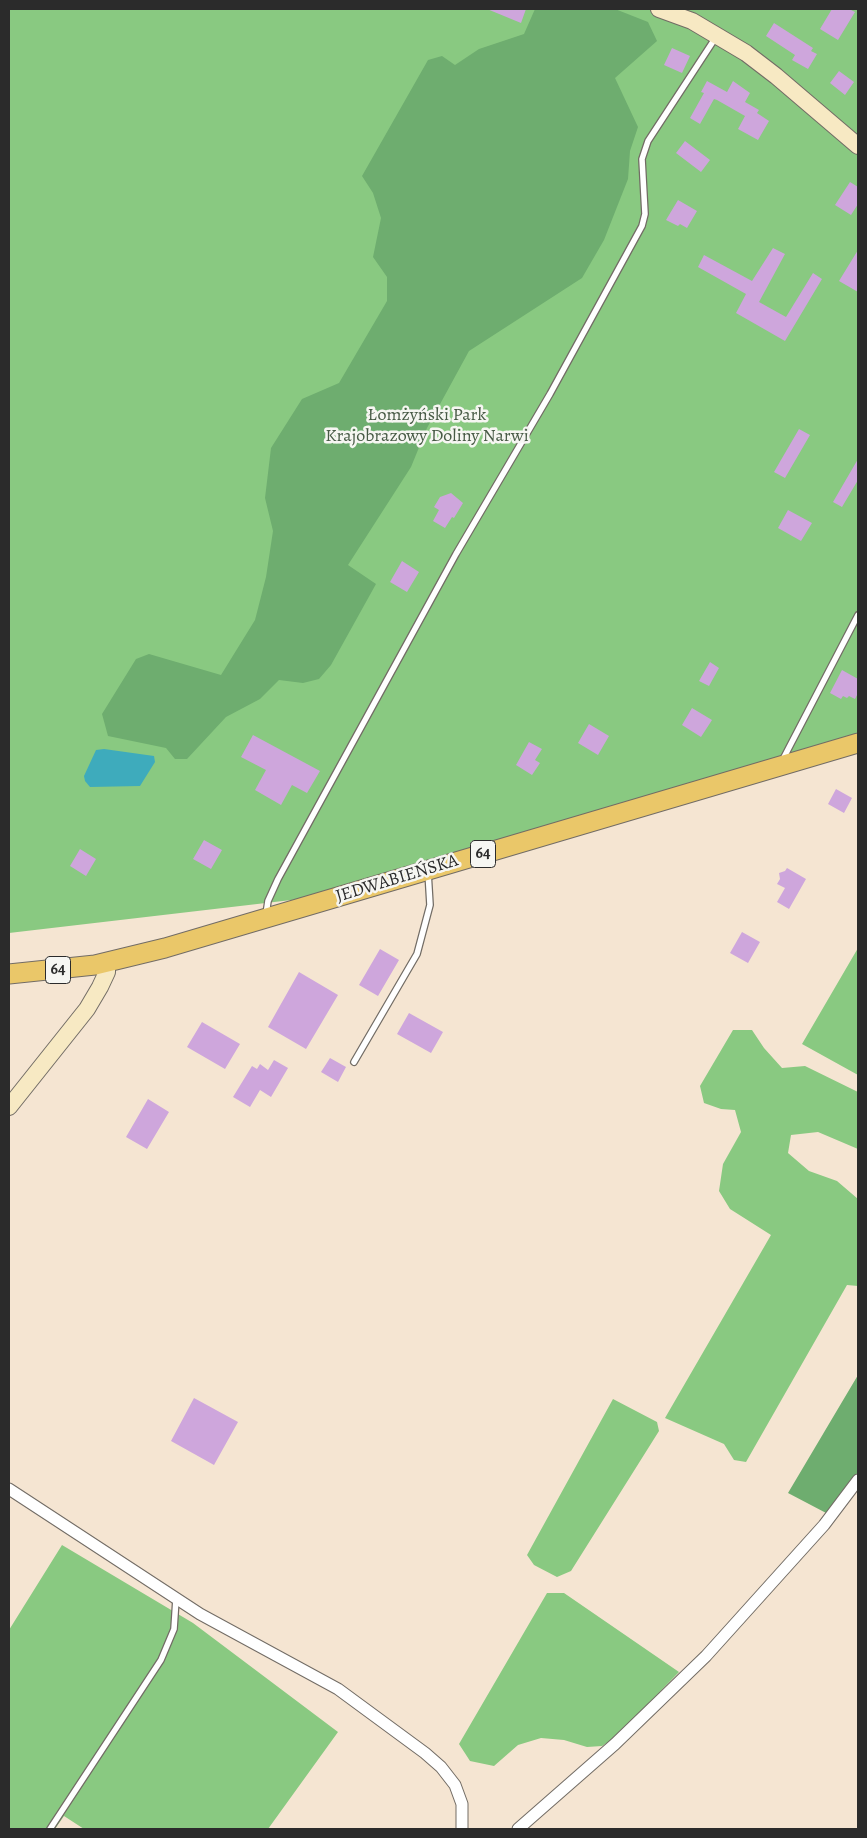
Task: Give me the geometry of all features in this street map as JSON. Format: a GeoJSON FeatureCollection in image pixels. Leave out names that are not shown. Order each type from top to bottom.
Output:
{"type":"FeatureCollection","features":[{"type":"Feature","properties":{"kind":"main road","name":"JEDWABIEŃSKA"},"geometry":{"type":"LineString","coordinates":[[107,963],[165,948],[858,743]]}},
{"type":"Feature","properties":{"kind":"main road","name":"64"},"geometry":{"type":"LineString","coordinates":[[9,974],[107,963]]}},
{"type":"Feature","properties":{"kind":"street"},"geometry":{"type":"LineString","coordinates":[[659,9],[692,22],[746,53],[858,146]]}},
{"type":"Feature","properties":{"kind":"street"},"geometry":{"type":"LineString","coordinates":[[9,1107],[87,1008],[100,987],[106,972],[107,963]]}},
{"type":"Feature","properties":{"kind":"street"},"geometry":{"type":"LineString","coordinates":[[518,1829],[615,1744],[706,1656],[824,1525],[858,1480]]}},
{"type":"Feature","properties":{"kind":"street"},"geometry":{"type":"LineString","coordinates":[[9,1489],[176,1599],[338,1689],[425,1753],[442,1768],[455,1785],[462,1804],[462,1829]]}},
{"type":"Feature","properties":{"kind":"lane"},"geometry":{"type":"LineString","coordinates":[[266,918],[268,901],[278,879],[456,554],[550,394],[642,226],[645,214],[642,159],[648,141],[717,36]]}},
{"type":"Feature","properties":{"kind":"lane"},"geometry":{"type":"LineString","coordinates":[[780,765],[858,615]]}},
{"type":"Feature","properties":{"kind":"lane"},"geometry":{"type":"LineString","coordinates":[[354,1062],[417,954],[430,905],[427,870]]}},
{"type":"Feature","properties":{"kind":"lane"},"geometry":{"type":"LineString","coordinates":[[50,1829],[161,1660],[174,1629],[176,1599]]}},
{"type":"Feature","properties":{"kind":"green space","name":"Łomżyński Park Krajobrazowy Doliny Narwi"},"geometry":{"type":"Polygon","coordinates":[[[9,9],[858,9],[858,737],[300,899],[9,933],[9,9]]]}},
{"type":"Feature","properties":{"kind":"green space"},"geometry":{"type":"Polygon","coordinates":[[[535,9],[615,9],[648,22],[657,41],[615,78],[638,127],[630,151],[628,179],[604,240],[582,278],[469,351],[427,428],[411,467],[348,565],[376,584],[331,665],[319,679],[303,683],[279,680],[260,699],[226,717],[187,759],[175,759],[166,748],[108,736],[102,714],[136,659],[149,654],[221,675],[255,620],[266,577],[273,531],[265,498],[271,448],[302,399],[339,383],[387,301],[387,277],[373,257],[381,218],[373,193],[362,176],[428,60],[442,56],[455,65],[479,49],[524,34],[535,9]]]}},
{"type":"Feature","properties":{"kind":"green space"},"geometry":{"type":"Polygon","coordinates":[[[858,948],[858,1075],[802,1044],[858,948]]]}},
{"type":"Feature","properties":{"kind":"green space"},"geometry":{"type":"Polygon","coordinates":[[[733,1030],[752,1030],[764,1048],[782,1068],[805,1066],[858,1092],[858,1149],[818,1132],[791,1135],[788,1153],[809,1171],[837,1181],[858,1199],[858,1286],[847,1285],[746,1462],[734,1460],[724,1444],[665,1418],[771,1235],[730,1209],[719,1191],[723,1164],[741,1132],[735,1110],[721,1109],[704,1103],[700,1086],[733,1030]]]}},
{"type":"Feature","properties":{"kind":"green space"},"geometry":{"type":"Polygon","coordinates":[[[858,1375],[858,1472],[828,1514],[788,1493],[858,1375]]]}},
{"type":"Feature","properties":{"kind":"green space"},"geometry":{"type":"Polygon","coordinates":[[[613,1399],[657,1422],[659,1431],[571,1571],[557,1577],[534,1565],[527,1555],[613,1399]]]}},
{"type":"Feature","properties":{"kind":"green space"},"geometry":{"type":"Polygon","coordinates":[[[62,1545],[193,1623],[338,1732],[268,1829],[84,1829],[64,1816],[55,1829],[9,1829],[9,1630],[62,1545]]]}},
{"type":"Feature","properties":{"kind":"green space"},"geometry":{"type":"Polygon","coordinates":[[[547,1593],[564,1593],[679,1672],[616,1737],[602,1746],[587,1747],[564,1740],[541,1738],[518,1745],[494,1766],[470,1761],[459,1744],[547,1593]]]}},
{"type":"Feature","properties":{"kind":"water"},"geometry":{"type":"Polygon","coordinates":[[[104,749],[154,756],[155,762],[140,786],[90,787],[85,781],[84,776],[96,750],[104,749]]]}},
{"type":"Feature","properties":{"kind":"building"},"geometry":{"type":"Polygon","coordinates":[[[487,9],[526,9],[521,23],[487,9]]]}},
{"type":"Feature","properties":{"kind":"building"},"geometry":{"type":"Polygon","coordinates":[[[832,9],[849,9],[855,12],[838,40],[820,29],[832,9]]]}},
{"type":"Feature","properties":{"kind":"building"},"geometry":{"type":"Polygon","coordinates":[[[774,23],[813,48],[811,51],[817,54],[808,69],[792,60],[795,55],[766,36],[774,23]]]}},
{"type":"Feature","properties":{"kind":"building"},"geometry":{"type":"Polygon","coordinates":[[[672,48],[690,56],[682,73],[664,65],[672,48]]]}},
{"type":"Feature","properties":{"kind":"building"},"geometry":{"type":"Polygon","coordinates":[[[839,71],[854,82],[845,95],[830,83],[839,71]]]}},
{"type":"Feature","properties":{"kind":"building"},"geometry":{"type":"Polygon","coordinates":[[[707,81],[727,92],[733,81],[750,93],[745,102],[759,110],[757,113],[769,121],[758,140],[738,129],[745,116],[714,99],[700,124],[690,118],[704,93],[701,92],[707,81]]]}},
{"type":"Feature","properties":{"kind":"building"},"geometry":{"type":"Polygon","coordinates":[[[685,141],[710,160],[701,172],[676,153],[685,141]]]}},
{"type":"Feature","properties":{"kind":"building"},"geometry":{"type":"Polygon","coordinates":[[[850,182],[858,187],[858,204],[851,215],[835,205],[850,182]]]}},
{"type":"Feature","properties":{"kind":"building"},"geometry":{"type":"Polygon","coordinates":[[[678,200],[697,211],[687,228],[666,220],[678,200]]]}},
{"type":"Feature","properties":{"kind":"building"},"geometry":{"type":"Polygon","coordinates":[[[773,248],[785,254],[759,302],[786,317],[813,273],[822,279],[785,341],[736,313],[746,294],[698,267],[704,255],[752,281],[773,248]]]}},
{"type":"Feature","properties":{"kind":"building"},"geometry":{"type":"Polygon","coordinates":[[[858,250],[858,292],[839,281],[858,250]]]}},
{"type":"Feature","properties":{"kind":"building"},"geometry":{"type":"Polygon","coordinates":[[[799,429],[810,435],[785,478],[774,472],[799,429]]]}},
{"type":"Feature","properties":{"kind":"building"},"geometry":{"type":"Polygon","coordinates":[[[858,459],[858,480],[842,507],[833,502],[858,459]]]}},
{"type":"Feature","properties":{"kind":"building"},"geometry":{"type":"Polygon","coordinates":[[[451,493],[463,503],[445,528],[433,521],[439,510],[434,507],[440,497],[451,493]]]}},
{"type":"Feature","properties":{"kind":"building"},"geometry":{"type":"Polygon","coordinates":[[[788,510],[812,523],[801,541],[778,528],[788,510]]]}},
{"type":"Feature","properties":{"kind":"building"},"geometry":{"type":"Polygon","coordinates":[[[402,561],[419,572],[407,592],[390,582],[402,561]]]}},
{"type":"Feature","properties":{"kind":"building"},"geometry":{"type":"Polygon","coordinates":[[[710,662],[719,668],[709,686],[699,681],[710,662]]]}},
{"type":"Feature","properties":{"kind":"building"},"geometry":{"type":"Polygon","coordinates":[[[842,670],[858,679],[858,693],[855,699],[843,696],[841,699],[830,693],[842,670]]]}},
{"type":"Feature","properties":{"kind":"building"},"geometry":{"type":"Polygon","coordinates":[[[692,708],[712,720],[701,737],[682,725],[692,708]]]}},
{"type":"Feature","properties":{"kind":"building"},"geometry":{"type":"Polygon","coordinates":[[[589,724],[609,736],[598,755],[578,743],[589,724]]]}},
{"type":"Feature","properties":{"kind":"building"},"geometry":{"type":"Polygon","coordinates":[[[253,735],[320,771],[307,793],[292,785],[281,805],[255,790],[266,770],[241,757],[253,735]]]}},
{"type":"Feature","properties":{"kind":"building"},"geometry":{"type":"Polygon","coordinates":[[[529,742],[542,749],[535,760],[540,763],[532,775],[516,765],[529,742]]]}},
{"type":"Feature","properties":{"kind":"building"},"geometry":{"type":"Polygon","coordinates":[[[836,789],[852,798],[844,813],[828,804],[836,789]]]}},
{"type":"Feature","properties":{"kind":"building"},"geometry":{"type":"Polygon","coordinates":[[[204,840],[222,850],[211,869],[193,859],[204,840]]]}},
{"type":"Feature","properties":{"kind":"building"},"geometry":{"type":"Polygon","coordinates":[[[80,849],[96,859],[86,876],[70,866],[80,849]]]}},
{"type":"Feature","properties":{"kind":"building"},"geometry":{"type":"Polygon","coordinates":[[[787,868],[806,879],[789,909],[777,902],[785,888],[777,884],[780,879],[779,873],[787,868]]]}},
{"type":"Feature","properties":{"kind":"building"},"geometry":{"type":"Polygon","coordinates":[[[742,932],[760,942],[748,963],[730,953],[742,932]]]}},
{"type":"Feature","properties":{"kind":"building"},"geometry":{"type":"Polygon","coordinates":[[[380,949],[399,960],[378,996],[359,985],[380,949]]]}},
{"type":"Feature","properties":{"kind":"building"},"geometry":{"type":"Polygon","coordinates":[[[299,972],[338,995],[306,1049],[268,1027],[299,972]]]}},
{"type":"Feature","properties":{"kind":"building"},"geometry":{"type":"Polygon","coordinates":[[[409,1013],[443,1032],[431,1053],[397,1034],[409,1013]]]}},
{"type":"Feature","properties":{"kind":"building"},"geometry":{"type":"Polygon","coordinates":[[[202,1022],[240,1044],[225,1069],[187,1047],[202,1022]]]}},
{"type":"Feature","properties":{"kind":"building"},"geometry":{"type":"Polygon","coordinates":[[[330,1058],[346,1067],[338,1082],[321,1072],[330,1058]]]}},
{"type":"Feature","properties":{"kind":"building"},"geometry":{"type":"Polygon","coordinates":[[[274,1060],[288,1068],[271,1097],[260,1090],[250,1107],[233,1097],[252,1066],[257,1069],[260,1064],[268,1070],[274,1060]]]}},
{"type":"Feature","properties":{"kind":"building"},"geometry":{"type":"Polygon","coordinates":[[[148,1099],[169,1112],[147,1149],[126,1137],[148,1099]]]}},
{"type":"Feature","properties":{"kind":"building"},"geometry":{"type":"Polygon","coordinates":[[[194,1398],[238,1422],[214,1465],[171,1441],[194,1398]]]}}]}
